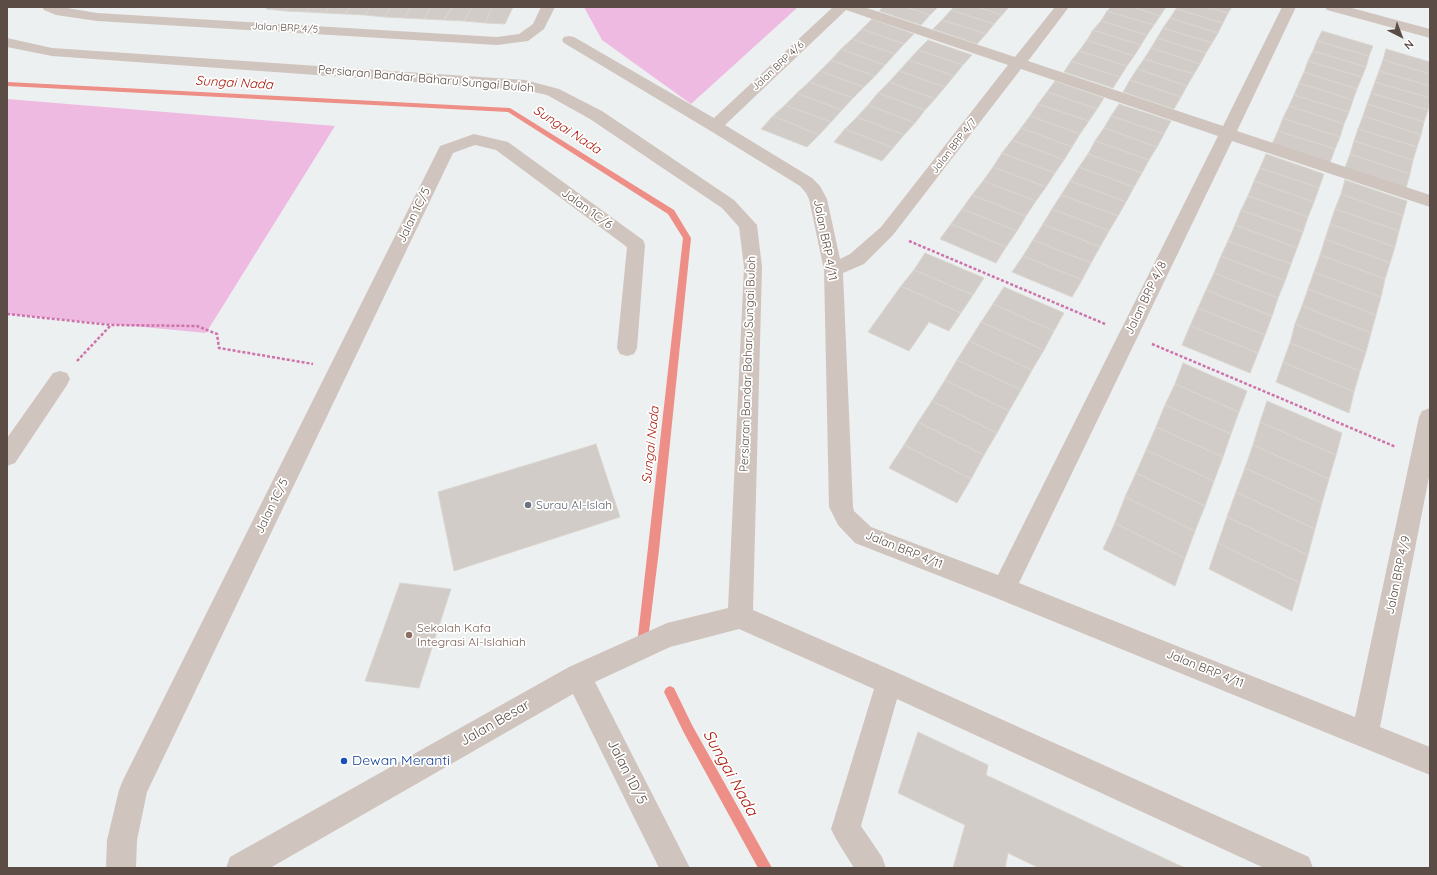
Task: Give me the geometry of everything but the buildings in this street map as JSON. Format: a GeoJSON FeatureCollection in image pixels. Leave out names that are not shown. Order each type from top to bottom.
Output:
{"type":"FeatureCollection","features":[{"type":"Feature","properties":{"kind":"street","name":"Jalan BRP 4/5"},"geometry":{"type":"LineString","coordinates":[[49,7],[61,12],[97,17],[497,41],[523,38],[539,26],[548,7]]}},
{"type":"Feature","properties":{"kind":"street","name":"Jalan BRP 4/6"},"geometry":{"type":"LineString","coordinates":[[715,126],[841,7]]}},
{"type":"Feature","properties":{"kind":"street"},"geometry":{"type":"LineString","coordinates":[[850,7],[1430,201]]}},
{"type":"Feature","properties":{"kind":"street","name":"Jalan BRP 4/7"},"geometry":{"type":"LineString","coordinates":[[833,270],[857,259],[887,231],[1062,7]]}},
{"type":"Feature","properties":{"kind":"street","name":"Jalan BRP 4/8"},"geometry":{"type":"LineString","coordinates":[[1004,589],[1289,7]]}},
{"type":"Feature","properties":{"kind":"street"},"geometry":{"type":"LineString","coordinates":[[1332,7],[1430,34]]}},
{"type":"Feature","properties":{"kind":"street","name":"Jalan BRP 4/11"},"geometry":{"type":"LineString","coordinates":[[569,40],[715,126],[806,182],[814,190],[818,198],[833,270],[841,507],[846,518],[863,535],[1004,589],[1430,761]]}},
{"type":"Feature","properties":{"kind":"street","name":"Persiaran Bandar Baharu Sungai Buloh"},"geometry":{"type":"LineString","coordinates":[[7,42],[52,52],[525,85],[553,92],[596,115],[728,204],[748,225],[754,267],[740,617]]}},
{"type":"Feature","properties":{"kind":"street","name":"Jalan 1C/6"},"geometry":{"type":"LineString","coordinates":[[446,150],[474,139],[502,146],[636,245],[627,348]]}},
{"type":"Feature","properties":{"kind":"street","name":"Jalan 1C/5"},"geometry":{"type":"LineString","coordinates":[[121,868],[122,840],[134,790],[446,150]]}},
{"type":"Feature","properties":{"kind":"street"},"geometry":{"type":"LineString","coordinates":[[7,456],[60,379]]}},
{"type":"Feature","properties":{"kind":"street","name":"Jalan BRP 4/9"},"geometry":{"type":"LineString","coordinates":[[1365,734],[1430,417]]}},
{"type":"Feature","properties":{"kind":"street"},"geometry":{"type":"LineString","coordinates":[[740,617],[889,682],[1298,868]]}},
{"type":"Feature","properties":{"kind":"street","name":"Jalan Besar"},"geometry":{"type":"LineString","coordinates":[[241,868],[578,676],[668,635],[740,617]]}},
{"type":"Feature","properties":{"kind":"street","name":"Jalan 1D/5"},"geometry":{"type":"LineString","coordinates":[[578,676],[675,868]]}},
{"type":"Feature","properties":{"kind":"street"},"geometry":{"type":"LineString","coordinates":[[872,868],[846,829],[889,682]]}},
{"type":"Feature","properties":{"kind":"path"},"geometry":{"type":"LineString","coordinates":[[887,231],[1422,458]]}},
{"type":"Feature","properties":{"kind":"path"},"geometry":{"type":"LineString","coordinates":[[7,314],[111,325],[197,326],[216,334],[220,348],[340,368]]}},
{"type":"Feature","properties":{"kind":"path"},"geometry":{"type":"LineString","coordinates":[[60,379],[111,325]]}},
{"type":"Feature","properties":{"kind":"shaded area"},"geometry":{"type":"Polygon","coordinates":[[[584,7],[798,7],[691,104],[602,40],[584,7]]]}},
{"type":"Feature","properties":{"kind":"shaded area"},"geometry":{"type":"Polygon","coordinates":[[[7,99],[335,126],[206,333],[7,314],[7,99]]]}},
{"type":"Feature","properties":{"kind":"waterway","name":"Sungai Nada"},"geometry":{"type":"LineString","coordinates":[[7,84],[510,110],[671,212],[687,238],[644,636]]}},
{"type":"Feature","properties":{"kind":"waterway","name":"Sungai Nada"},"geometry":{"type":"LineString","coordinates":[[670,692],[688,729],[765,868]]}},
{"type":"Feature","properties":{"kind":"place","name":"Surau Al-Islah"},"geometry":{"type":"Point","coordinates":[528,505]}},
{"type":"Feature","properties":{"kind":"place","name":"Sekolah Kafa Integrasi Al-Islahiah"},"geometry":{"type":"Point","coordinates":[409,635]}},
{"type":"Feature","properties":{"kind":"place","name":"Dewan Meranti"},"geometry":{"type":"Point","coordinates":[344,761]}}]}
